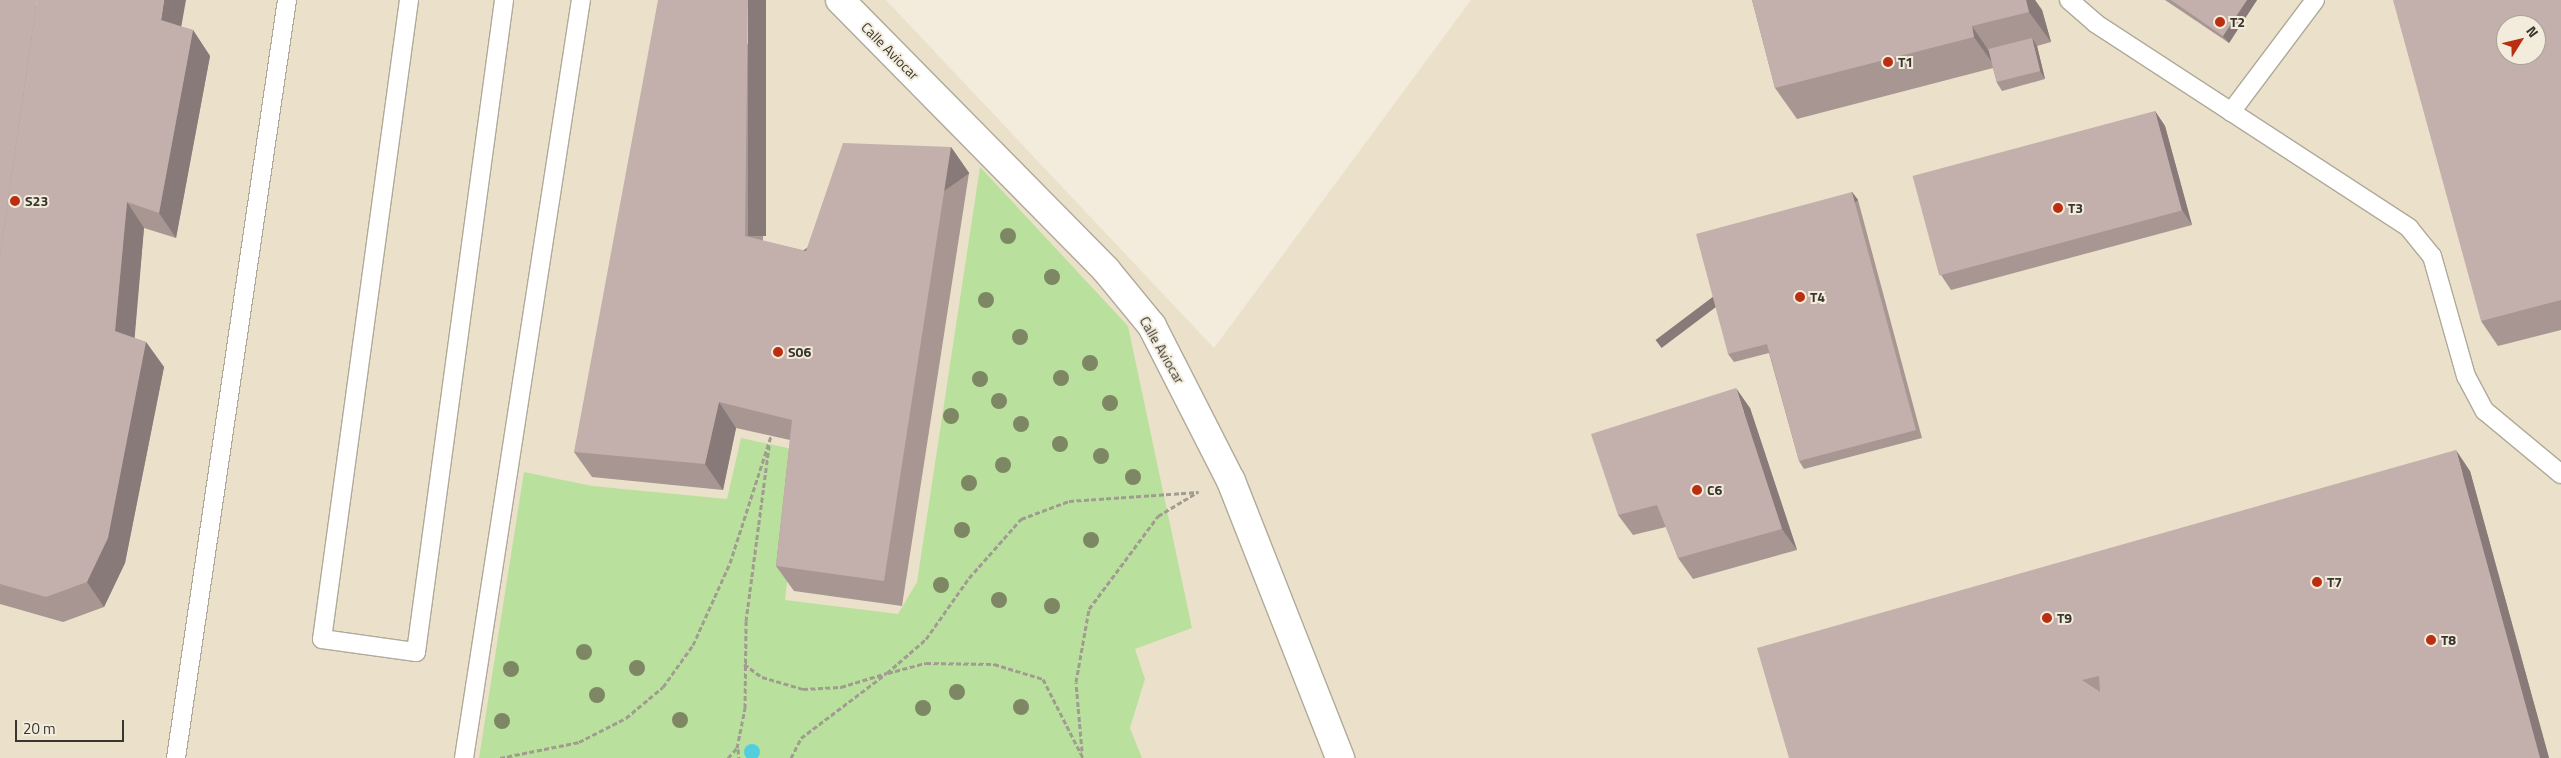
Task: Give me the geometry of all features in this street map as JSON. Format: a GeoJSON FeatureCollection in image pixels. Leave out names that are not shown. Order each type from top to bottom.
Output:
{"type":"FeatureCollection","features":[{"type":"Feature","properties":{"kind":"street","name":"Calle Aviocar"},"geometry":{"type":"LineString","coordinates":[[840,0],[1112,276],[1152,326],[1231,481],[1340,758]]}},
{"type":"Feature","properties":{"kind":"lane"},"geometry":{"type":"LineString","coordinates":[[176,758],[287,0]]}},
{"type":"Feature","properties":{"kind":"lane"},"geometry":{"type":"LineString","coordinates":[[409,0],[322,639],[416,652],[504,0]]}},
{"type":"Feature","properties":{"kind":"lane"},"geometry":{"type":"LineString","coordinates":[[464,758],[581,0]]}},
{"type":"Feature","properties":{"kind":"lane"},"geometry":{"type":"LineString","coordinates":[[2069,0],[2095,23],[2409,228],[2432,256],[2466,376],[2485,411],[2561,474]]}},
{"type":"Feature","properties":{"kind":"lane"},"geometry":{"type":"LineString","coordinates":[[2232,112],[2315,0]]}},
{"type":"Feature","properties":{"kind":"path"},"geometry":{"type":"LineString","coordinates":[[500,758],[579,742],[626,718],[663,687],[693,645],[730,563],[770,436],[746,621],[744,664],[745,708],[738,758]]}},
{"type":"Feature","properties":{"kind":"path"},"geometry":{"type":"LineString","coordinates":[[1083,756],[1076,682],[1089,609],[1158,516],[1200,492],[1231,481]]}},
{"type":"Feature","properties":{"kind":"path"},"geometry":{"type":"LineString","coordinates":[[791,758],[801,738],[887,673],[926,639],[969,578],[1021,519],[1069,501],[1200,492]]}},
{"type":"Feature","properties":{"kind":"path"},"geometry":{"type":"LineString","coordinates":[[744,664],[762,677],[803,689],[841,687],[926,663],[994,664],[1043,679],[1083,756]]}},
{"type":"Feature","properties":{"kind":"path"},"geometry":{"type":"LineString","coordinates":[[728,758],[738,748]]}},
{"type":"Feature","properties":{"kind":"shaded area"},"geometry":{"type":"Polygon","coordinates":[[[0,0],[886,0],[1214,348],[1471,0],[2561,0],[2561,758],[0,758],[0,0]]]}},
{"type":"Feature","properties":{"kind":"green space"},"geometry":{"type":"Polygon","coordinates":[[[980,167],[1128,326],[1192,628],[1135,649],[1145,679],[1130,728],[1142,758],[479,758],[524,472],[592,486],[727,499],[741,438],[802,451],[785,600],[898,614],[917,582],[980,167]]]}},
{"type":"Feature","properties":{"kind":"water"},"geometry":{"type":"Polygon","coordinates":[[[752,744],[760,752],[752,760],[744,752],[752,744]]]}},
{"type":"Feature","properties":{"kind":"building"},"geometry":{"type":"Polygon","coordinates":[[[0,0],[37,0],[0,256],[0,0]]]}},
{"type":"Feature","properties":{"kind":"building"},"geometry":{"type":"Polygon","coordinates":[[[37,0],[164,0],[161,20],[193,30],[159,213],[127,202],[115,331],[146,342],[108,538],[87,582],[46,597],[0,584],[0,256],[37,0]]]}},
{"type":"Feature","properties":{"kind":"building","name":"S06"},"geometry":{"type":"Polygon","coordinates":[[[658,0],[748,0],[745,236],[806,251],[843,143],[951,147],[884,581],[776,566],[792,420],[719,402],[705,464],[574,452],[658,0]]]}},
{"type":"Feature","properties":{"kind":"building"},"geometry":{"type":"Polygon","coordinates":[[[1752,0],[2026,0],[2029,12],[1972,26],[1974,37],[1775,88],[1752,0]]]}},
{"type":"Feature","properties":{"kind":"building","name":"T2"},"geometry":{"type":"Polygon","coordinates":[[[2171,0],[2247,0],[2223,36],[2171,0]]]}},
{"type":"Feature","properties":{"kind":"building"},"geometry":{"type":"Polygon","coordinates":[[[2393,0],[2561,0],[2561,300],[2481,321],[2393,0]]]}},
{"type":"Feature","properties":{"kind":"building"},"geometry":{"type":"Polygon","coordinates":[[[2032,38],[2040,71],[1997,82],[1988,49],[2032,38]]]}},
{"type":"Feature","properties":{"kind":"building","name":"T3"},"geometry":{"type":"Polygon","coordinates":[[[2155,111],[2182,210],[1939,275],[1913,176],[2155,111]]]}},
{"type":"Feature","properties":{"kind":"building","name":"T4"},"geometry":{"type":"Polygon","coordinates":[[[1852,192],[1916,430],[1799,461],[1767,344],[1728,354],[1696,234],[1852,192]]]}},
{"type":"Feature","properties":{"kind":"building","name":"C6"},"geometry":{"type":"Polygon","coordinates":[[[1736,388],[1782,529],[1678,558],[1657,505],[1618,515],[1591,434],[1736,388]]]}},
{"type":"Feature","properties":{"kind":"building"},"geometry":{"type":"Polygon","coordinates":[[[2456,450],[2540,758],[1789,758],[1757,648],[2456,450]],[[2099,676],[2082,680],[2100,692],[2099,676]]]}},
{"type":"Feature","properties":{"kind":"place","name":"T2"},"geometry":{"type":"Point","coordinates":[2220,22]}},
{"type":"Feature","properties":{"kind":"place","name":"T1"},"geometry":{"type":"Point","coordinates":[1888,62]}},
{"type":"Feature","properties":{"kind":"place","name":"S23"},"geometry":{"type":"Point","coordinates":[15,201]}},
{"type":"Feature","properties":{"kind":"place","name":"T3"},"geometry":{"type":"Point","coordinates":[2058,208]}},
{"type":"Feature","properties":{"kind":"place","name":"T4"},"geometry":{"type":"Point","coordinates":[1800,297]}},
{"type":"Feature","properties":{"kind":"place","name":"S06"},"geometry":{"type":"Point","coordinates":[778,352]}},
{"type":"Feature","properties":{"kind":"place","name":"C6"},"geometry":{"type":"Point","coordinates":[1697,490]}},
{"type":"Feature","properties":{"kind":"place","name":"T7"},"geometry":{"type":"Point","coordinates":[2317,582]}},
{"type":"Feature","properties":{"kind":"place","name":"T9"},"geometry":{"type":"Point","coordinates":[2047,618]}},
{"type":"Feature","properties":{"kind":"place","name":"T8"},"geometry":{"type":"Point","coordinates":[2431,640]}}]}
